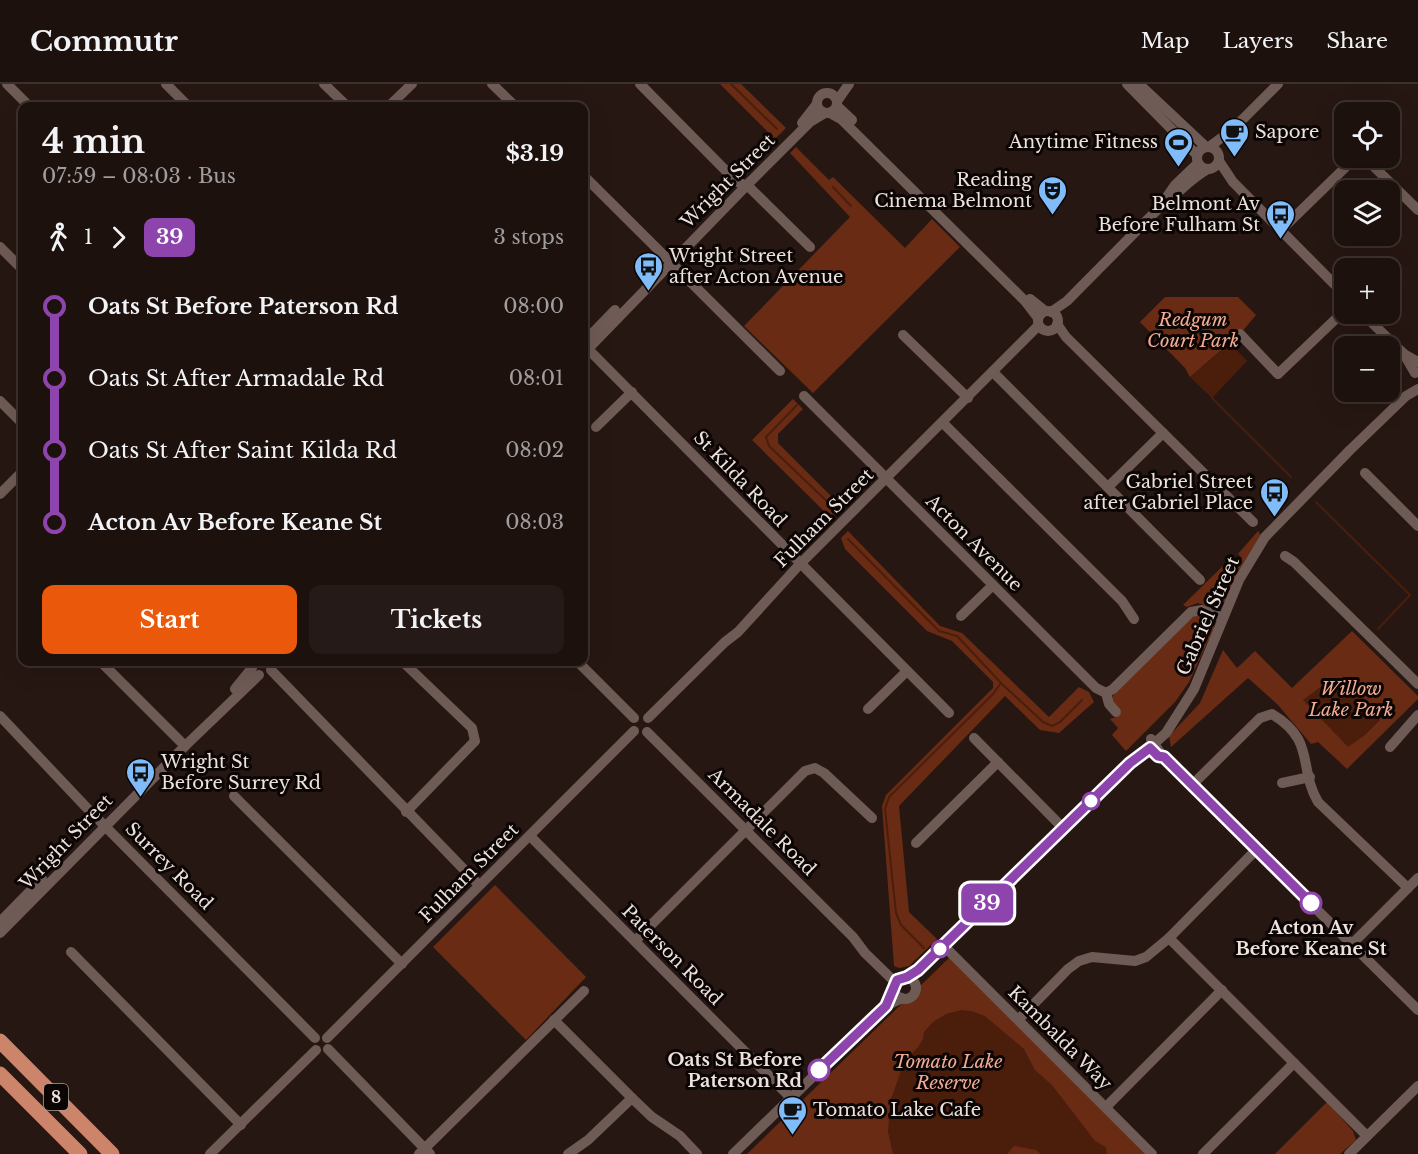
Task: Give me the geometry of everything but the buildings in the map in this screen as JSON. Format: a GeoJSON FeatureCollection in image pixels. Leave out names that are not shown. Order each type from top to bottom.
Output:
{"type":"FeatureCollection","features":[{"type":"Feature","properties":{"kind":"highway","name":"8"},"geometry":{"type":"LineString","coordinates":[[0,1041],[112,1154]]}},
{"type":"Feature","properties":{"kind":"highway","name":"8"},"geometry":{"type":"LineString","coordinates":[[0,1074],[80,1154]]}},
{"type":"Feature","properties":{"kind":"street"},"geometry":{"type":"LineString","coordinates":[[7,84],[25,102]]}},
{"type":"Feature","properties":{"kind":"street"},"geometry":{"type":"LineString","coordinates":[[165,84],[184,102]]}},
{"type":"Feature","properties":{"kind":"street"},"geometry":{"type":"LineString","coordinates":[[324,84],[343,102]]}},
{"type":"Feature","properties":{"kind":"street"},"geometry":{"type":"LineString","coordinates":[[393,102],[412,84]]}},
{"type":"Feature","properties":{"kind":"street"},"geometry":{"type":"LineString","coordinates":[[492,84],[511,102]]}},
{"type":"Feature","properties":{"kind":"street"},"geometry":{"type":"LineString","coordinates":[[640,84],[810,247]]}},
{"type":"Feature","properties":{"kind":"street","name":"Wright Street"},"geometry":{"type":"LineString","coordinates":[[588,344],[808,117],[819,96],[829,93],[840,84]]}},
{"type":"Feature","properties":{"kind":"street","name":"Wright Street"},"geometry":{"type":"LineString","coordinates":[[743,185],[810,122],[832,108],[849,84]]}},
{"type":"Feature","properties":{"kind":"street"},"geometry":{"type":"LineString","coordinates":[[1127,84],[1202,153]]}},
{"type":"Feature","properties":{"kind":"street"},"geometry":{"type":"LineString","coordinates":[[1139,84],[1202,153],[1202,168],[1214,164]]}},
{"type":"Feature","properties":{"kind":"street","name":"Fulham Street"},"geometry":{"type":"LineString","coordinates":[[648,718],[738,632],[800,564],[1024,341],[1048,321],[1161,206],[1202,153],[1232,130],[1278,84]]}},
{"type":"Feature","properties":{"kind":"street"},"geometry":{"type":"LineString","coordinates":[[829,93],[834,96],[832,108],[841,119],[1253,522]]}},
{"type":"Feature","properties":{"kind":"street"},"geometry":{"type":"LineString","coordinates":[[816,105],[819,110],[832,108]]}},
{"type":"Feature","properties":{"kind":"street","name":"Fulham Street"},"geometry":{"type":"LineString","coordinates":[[1161,206],[1173,198],[1195,176],[1214,164],[1232,130]]}},
{"type":"Feature","properties":{"kind":"street"},"geometry":{"type":"LineString","coordinates":[[1202,153],[1216,150],[1214,164]]}},
{"type":"Feature","properties":{"kind":"street"},"geometry":{"type":"LineString","coordinates":[[1214,164],[1334,284]]}},
{"type":"Feature","properties":{"kind":"street"},"geometry":{"type":"LineString","coordinates":[[1281,230],[1345,168]]}},
{"type":"Feature","properties":{"kind":"street"},"geometry":{"type":"LineString","coordinates":[[1375,168],[1418,210]]}},
{"type":"Feature","properties":{"kind":"street"},"geometry":{"type":"LineString","coordinates":[[588,180],[780,371]]}},
{"type":"Feature","properties":{"kind":"street"},"geometry":{"type":"LineString","coordinates":[[0,247],[18,266]]}},
{"type":"Feature","properties":{"kind":"street"},"geometry":{"type":"LineString","coordinates":[[1239,334],[1278,374],[1334,321]]}},
{"type":"Feature","properties":{"kind":"street"},"geometry":{"type":"LineString","coordinates":[[1373,324],[1404,354],[1417,376]]}},
{"type":"Feature","properties":{"kind":"street"},"geometry":{"type":"LineString","coordinates":[[903,335],[968,398]]}},
{"type":"Feature","properties":{"kind":"street","name":"St Kilda Road"},"geometry":{"type":"LineString","coordinates":[[588,350],[949,713]]}},
{"type":"Feature","properties":{"kind":"street"},"geometry":{"type":"LineString","coordinates":[[993,372],[1200,580]]}},
{"type":"Feature","properties":{"kind":"street","name":"Gabriel Street"},"geometry":{"type":"LineString","coordinates":[[902,985],[1150,743],[1166,733],[1170,723],[1194,688],[1239,580],[1253,555],[1266,537],[1333,466],[1406,396],[1417,376]]}},
{"type":"Feature","properties":{"kind":"street"},"geometry":{"type":"LineString","coordinates":[[596,428],[632,392]]}},
{"type":"Feature","properties":{"kind":"street","name":"Acton Avenue"},"geometry":{"type":"LineString","coordinates":[[804,396],[1096,688],[1107,693],[1109,704],[1116,712]]}},
{"type":"Feature","properties":{"kind":"street"},"geometry":{"type":"LineString","coordinates":[[0,401],[18,419]]}},
{"type":"Feature","properties":{"kind":"street"},"geometry":{"type":"LineString","coordinates":[[943,423],[1122,601],[1134,618]]}},
{"type":"Feature","properties":{"kind":"street"},"geometry":{"type":"LineString","coordinates":[[1108,487],[1163,433]]}},
{"type":"Feature","properties":{"kind":"street"},"geometry":{"type":"LineString","coordinates":[[1365,473],[1418,526]]}},
{"type":"Feature","properties":{"kind":"street"},"geometry":{"type":"LineString","coordinates":[[0,494],[18,476]]}},
{"type":"Feature","properties":{"kind":"street"},"geometry":{"type":"LineString","coordinates":[[1285,556],[1294,562],[1418,684]]}},
{"type":"Feature","properties":{"kind":"street"},"geometry":{"type":"LineString","coordinates":[[960,616],[993,585]]}},
{"type":"Feature","properties":{"kind":"street"},"geometry":{"type":"LineString","coordinates":[[1107,693],[1191,612],[1202,610],[1223,618]]}},
{"type":"Feature","properties":{"kind":"street"},"geometry":{"type":"LineString","coordinates":[[105,666],[183,744]]}},
{"type":"Feature","properties":{"kind":"street"},"geometry":{"type":"LineString","coordinates":[[262,666],[288,688],[478,885]]}},
{"type":"Feature","properties":{"kind":"street","name":"Wright Street"},"geometry":{"type":"LineString","coordinates":[[0,922],[103,824],[241,683],[262,666]]}},
{"type":"Feature","properties":{"kind":"street"},"geometry":{"type":"LineString","coordinates":[[406,812],[476,741],[472,728],[408,666]]}},
{"type":"Feature","properties":{"kind":"street"},"geometry":{"type":"LineString","coordinates":[[582,666],[634,718]]}},
{"type":"Feature","properties":{"kind":"street"},"geometry":{"type":"LineString","coordinates":[[868,709],[907,671]]}},
{"type":"Feature","properties":{"kind":"street"},"geometry":{"type":"LineString","coordinates":[[1192,785],[1260,718],[1272,714],[1298,738],[1304,749],[1314,795],[1318,802],[1408,888]]}},
{"type":"Feature","properties":{"kind":"street"},"geometry":{"type":"LineString","coordinates":[[644,715],[648,718],[650,728],[647,732],[634,731],[632,727],[634,718],[644,715]]}},
{"type":"Feature","properties":{"kind":"street"},"geometry":{"type":"LineString","coordinates":[[1390,747],[1418,715]]}},
{"type":"Feature","properties":{"kind":"street","name":"Surrey Road"},"geometry":{"type":"LineString","coordinates":[[0,716],[103,824],[315,1038]]}},
{"type":"Feature","properties":{"kind":"street","name":"Fulham Street"},"geometry":{"type":"LineString","coordinates":[[327,1044],[478,885],[634,731]]}},
{"type":"Feature","properties":{"kind":"street","name":"Armadale Road"},"geometry":{"type":"LineString","coordinates":[[647,732],[854,937],[871,946],[902,985]]}},
{"type":"Feature","properties":{"kind":"street"},"geometry":{"type":"LineString","coordinates":[[974,738],[1063,828]]}},
{"type":"Feature","properties":{"kind":"street"},"geometry":{"type":"LineString","coordinates":[[1150,743],[1158,756],[1164,757],[1418,1010]]}},
{"type":"Feature","properties":{"kind":"street"},"geometry":{"type":"LineString","coordinates":[[916,843],[998,762]]}},
{"type":"Feature","properties":{"kind":"street"},"geometry":{"type":"LineString","coordinates":[[634,941],[805,771],[815,768],[824,773],[872,818]]}},
{"type":"Feature","properties":{"kind":"street"},"geometry":{"type":"LineString","coordinates":[[1282,783],[1310,777]]}},
{"type":"Feature","properties":{"kind":"street"},"geometry":{"type":"LineString","coordinates":[[234,796],[402,964]]}},
{"type":"Feature","properties":{"kind":"street","name":"Wright Street"},"geometry":{"type":"LineString","coordinates":[[0,933],[103,824]]}},
{"type":"Feature","properties":{"kind":"street","name":"Paterson Road"},"geometry":{"type":"LineString","coordinates":[[530,836],[790,1097]]}},
{"type":"Feature","properties":{"kind":"street"},"geometry":{"type":"LineString","coordinates":[[1018,1019],[1079,961],[1092,957],[1135,961],[1146,957],[1169,938],[1257,849]]}},
{"type":"Feature","properties":{"kind":"street"},"geometry":{"type":"LineString","coordinates":[[1352,944],[1418,878]]}},
{"type":"Feature","properties":{"kind":"street"},"geometry":{"type":"LineString","coordinates":[[1169,938],[1367,1136]]}},
{"type":"Feature","properties":{"kind":"street","name":"Kambalda Way"},"geometry":{"type":"LineString","coordinates":[[944,946],[1152,1154]]}},
{"type":"Feature","properties":{"kind":"street"},"geometry":{"type":"LineString","coordinates":[[71,952],[241,1125]]}},
{"type":"Feature","properties":{"kind":"street"},"geometry":{"type":"LineString","coordinates":[[733,1154],[886,1006],[902,985]]}},
{"type":"Feature","properties":{"kind":"street"},"geometry":{"type":"LineString","coordinates":[[1106,1107],[1222,990]]}},
{"type":"Feature","properties":{"kind":"street"},"geometry":{"type":"LineString","coordinates":[[327,1044],[323,1052],[316,1050],[313,1046],[315,1038],[321,1036],[424,1152],[584,991]]}},
{"type":"Feature","properties":{"kind":"street"},"geometry":{"type":"LineString","coordinates":[[554,1020],[652,1117],[680,1136],[697,1154]]}},
{"type":"Feature","properties":{"kind":"street"},"geometry":{"type":"LineString","coordinates":[[210,1154],[316,1050]]}},
{"type":"Feature","properties":{"kind":"street"},"geometry":{"type":"LineString","coordinates":[[1203,1154],[1294,1063]]}},
{"type":"Feature","properties":{"kind":"street"},"geometry":{"type":"LineString","coordinates":[[1349,1154],[1418,1086]]}},
{"type":"Feature","properties":{"kind":"street"},"geometry":{"type":"LineString","coordinates":[[568,1154],[588,1140],[632,1098]]}},
{"type":"Feature","properties":{"kind":"green space"},"geometry":{"type":"Polygon","coordinates":[[[720,84],[741,84],[786,128],[775,139],[720,84]]]}},
{"type":"Feature","properties":{"kind":"green space"},"geometry":{"type":"Polygon","coordinates":[[[796,147],[829,180],[833,177],[905,248],[932,219],[960,247],[813,393],[744,326],[850,217],[790,153],[796,147]]]}},
{"type":"Feature","properties":{"kind":"green space","name":"Redgum Court Park"},"geometry":{"type":"Polygon","coordinates":[[[1165,297],[1238,297],[1256,315],[1240,334],[1190,377],[1185,368],[1140,322],[1165,297]]]}},
{"type":"Feature","properties":{"kind":"green space"},"geometry":{"type":"Polygon","coordinates":[[[793,399],[803,409],[778,434],[778,443],[843,508],[832,519],[752,440],[793,399]]]}},
{"type":"Feature","properties":{"kind":"green space"},"geometry":{"type":"Polygon","coordinates":[[[848,531],[940,626],[962,633],[1049,717],[1079,687],[1089,692],[1094,702],[1059,733],[1040,730],[1005,696],[899,806],[909,912],[937,939],[909,966],[899,968],[894,966],[882,806],[886,795],[993,688],[993,682],[952,641],[927,631],[845,549],[841,538],[848,531]]]}},
{"type":"Feature","properties":{"kind":"green space"},"geometry":{"type":"Polygon","coordinates":[[[1258,531],[1261,535],[1241,567],[1226,601],[1212,608],[1198,603],[1187,607],[1183,605],[1230,559],[1239,564],[1242,558],[1238,554],[1258,531]]]}},
{"type":"Feature","properties":{"kind":"green space"},"geometry":{"type":"Polygon","coordinates":[[[1202,615],[1211,618],[1214,628],[1189,682],[1175,702],[1126,751],[1112,735],[1118,728],[1110,719],[1119,716],[1113,695],[1189,617],[1202,615]]]}},
{"type":"Feature","properties":{"kind":"green space","name":"Willow Lake Park"},"geometry":{"type":"Polygon","coordinates":[[[1352,631],[1418,696],[1418,699],[1347,769],[1318,742],[1311,744],[1278,705],[1248,678],[1171,747],[1169,736],[1200,703],[1223,650],[1237,668],[1255,651],[1292,688],[1352,631]]]}},
{"type":"Feature","properties":{"kind":"green space"},"geometry":{"type":"Polygon","coordinates":[[[495,885],[586,977],[526,1040],[433,947],[495,885]]]}},
{"type":"Feature","properties":{"kind":"green space","name":"Tomato Lake Reserve"},"geometry":{"type":"Polygon","coordinates":[[[950,957],[1145,1154],[747,1154],[950,957]]]}},
{"type":"Feature","properties":{"kind":"green space"},"geometry":{"type":"Polygon","coordinates":[[[1327,1102],[1353,1131],[1356,1140],[1340,1154],[1275,1154],[1327,1102]]]}},
{"type":"Feature","properties":{"kind":"shaded area"},"geometry":{"type":"Polygon","coordinates":[[[1230,343],[1247,361],[1212,398],[1190,377],[1230,343]]]}},
{"type":"Feature","properties":{"kind":"shaded area"},"geometry":{"type":"Polygon","coordinates":[[[1331,679],[1348,686],[1360,695],[1380,720],[1348,747],[1303,700],[1331,679]]]}},
{"type":"Feature","properties":{"kind":"shaded area"},"geometry":{"type":"Polygon","coordinates":[[[961,1010],[985,1016],[1024,1049],[1035,1070],[1052,1085],[1095,1141],[1106,1147],[1107,1154],[1041,1154],[1036,1150],[1014,1146],[1007,1154],[893,1154],[888,1132],[890,1102],[904,1062],[918,1047],[924,1032],[933,1022],[946,1014],[961,1010]]]}},
{"type":"Feature","properties":{"kind":"waterway"},"geometry":{"type":"LineString","coordinates":[[731,84],[777,129]]}},
{"type":"Feature","properties":{"kind":"waterway"},"geometry":{"type":"LineString","coordinates":[[833,187],[851,206]]}},
{"type":"Feature","properties":{"kind":"waterway"},"geometry":{"type":"LineString","coordinates":[[1212,398],[1291,477]]}},
{"type":"Feature","properties":{"kind":"waterway"},"geometry":{"type":"LineString","coordinates":[[797,405],[766,437],[769,446],[836,510]]}},
{"type":"Feature","properties":{"kind":"waterway"},"geometry":{"type":"LineString","coordinates":[[1316,502],[1410,595],[1378,629]]}},
{"type":"Feature","properties":{"kind":"waterway"},"geometry":{"type":"LineString","coordinates":[[848,539],[939,631],[957,636],[1001,683],[1043,722],[1052,726],[1060,722],[1082,700]]}},
{"type":"Feature","properties":{"kind":"waterway"},"geometry":{"type":"LineString","coordinates":[[924,948],[901,925],[896,913],[885,809],[889,797],[993,694],[1001,683]]}},
{"type":"Feature","properties":{"kind":"bus line","name":"39"},"geometry":{"type":"LineString","coordinates":[[819,1070],[886,1006],[897,980],[918,970],[1130,763],[1150,748],[1158,756],[1164,757],[1311,903]]}},
{"type":"Feature","properties":{"kind":"place","name":"Sapore"},"geometry":{"type":"Point","coordinates":[1234,158]}},
{"type":"Feature","properties":{"kind":"place","name":"Anytime Fitness"},"geometry":{"type":"Point","coordinates":[1179,168]}},
{"type":"Feature","properties":{"kind":"place","name":"Reading Cinema Belmont"},"geometry":{"type":"Point","coordinates":[1053,216]}},
{"type":"Feature","properties":{"kind":"place","name":"Belmont Av Before Fulham St"},"geometry":{"type":"Point","coordinates":[1281,240]}},
{"type":"Feature","properties":{"kind":"place","name":"Wright Street after Acton Avenue"},"geometry":{"type":"Point","coordinates":[648,292]}},
{"type":"Feature","properties":{"kind":"place","name":"Gabriel Street after Gabriel Place"},"geometry":{"type":"Point","coordinates":[1274,518]}},
{"type":"Feature","properties":{"kind":"place","name":"Wright St Before Surrey Rd"},"geometry":{"type":"Point","coordinates":[140,798]}},
{"type":"Feature","properties":{"kind":"place","name":"Acton Av Before Keane St"},"geometry":{"type":"Point","coordinates":[1311,903]}},
{"type":"Feature","properties":{"kind":"place","name":"Oats St Before Paterson Rd"},"geometry":{"type":"Point","coordinates":[819,1070]}},
{"type":"Feature","properties":{"kind":"place","name":"Tomato Lake Cafe"},"geometry":{"type":"Point","coordinates":[792,1136]}}]}
